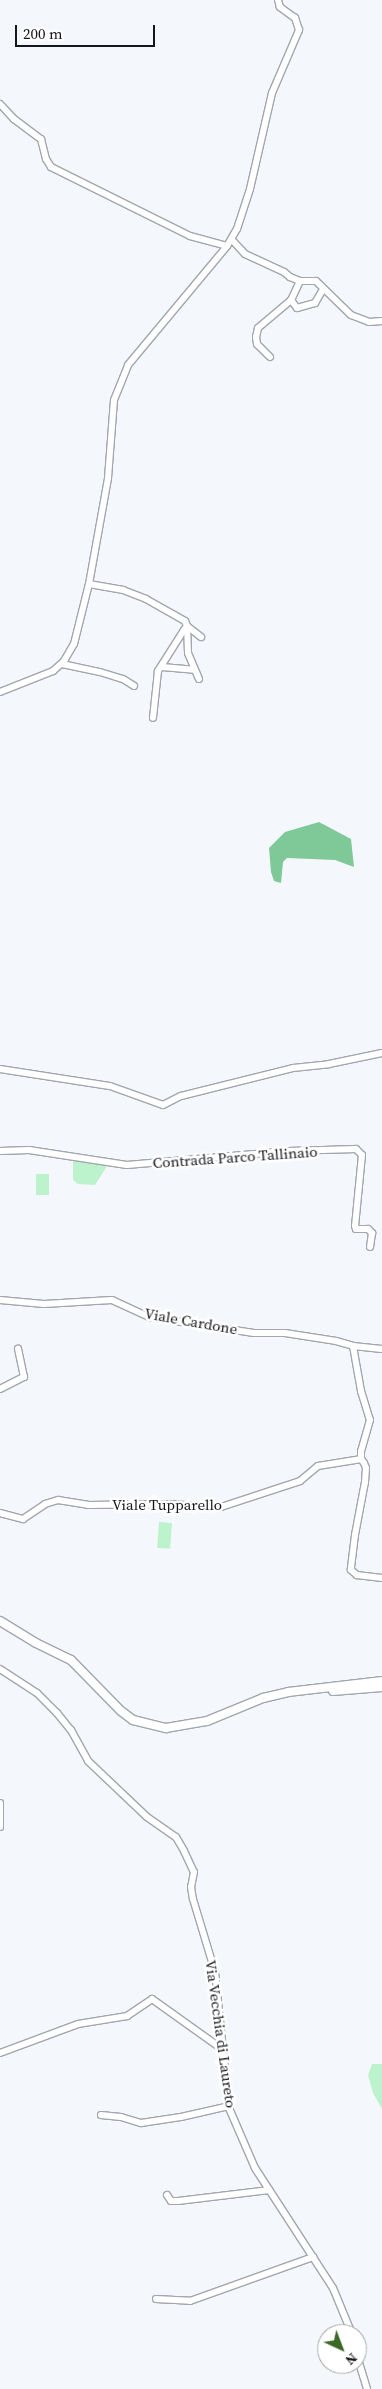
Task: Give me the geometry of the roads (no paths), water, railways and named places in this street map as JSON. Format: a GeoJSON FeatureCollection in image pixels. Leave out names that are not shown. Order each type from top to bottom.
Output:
{"type":"FeatureCollection","features":[{"type":"Feature","properties":{"kind":"main road"},"geometry":{"type":"LineString","coordinates":[[0,1621],[36,1643],[71,1660],[121,1710],[134,1720],[166,1728],[207,1721],[263,1698],[276,1695],[382,1681]]}},
{"type":"Feature","properties":{"kind":"main road"},"geometry":{"type":"LineString","coordinates":[[276,1695],[382,1687]]}},
{"type":"Feature","properties":{"kind":"street"},"geometry":{"type":"LineString","coordinates":[[0,692],[53,671],[62,664],[74,644],[89,584],[108,478],[114,400],[123,375],[148,339],[232,240],[243,216],[272,94],[298,30],[295,18],[280,7],[278,0]]}},
{"type":"Feature","properties":{"kind":"street"},"geometry":{"type":"LineString","coordinates":[[0,104],[14,119],[41,139],[46,159],[51,167],[190,236],[227,246]]}},
{"type":"Feature","properties":{"kind":"street"},"geometry":{"type":"LineString","coordinates":[[232,240],[245,254],[300,281],[312,280],[351,315],[369,322],[381,320]]}},
{"type":"Feature","properties":{"kind":"street"},"geometry":{"type":"LineString","coordinates":[[270,357],[257,344],[258,328],[291,300],[300,281]]}},
{"type":"Feature","properties":{"kind":"street"},"geometry":{"type":"LineString","coordinates":[[291,300],[298,308],[309,306],[317,301],[323,289]]}},
{"type":"Feature","properties":{"kind":"street"},"geometry":{"type":"LineString","coordinates":[[89,584],[123,590],[146,599],[182,618],[186,626],[188,653],[199,679]]}},
{"type":"Feature","properties":{"kind":"street"},"geometry":{"type":"LineString","coordinates":[[186,626],[201,637]]}},
{"type":"Feature","properties":{"kind":"street"},"geometry":{"type":"LineString","coordinates":[[153,718],[157,680],[162,667],[186,626]]}},
{"type":"Feature","properties":{"kind":"street"},"geometry":{"type":"LineString","coordinates":[[62,664],[123,679],[134,686]]}},
{"type":"Feature","properties":{"kind":"street"},"geometry":{"type":"LineString","coordinates":[[162,667],[194,670]]}},
{"type":"Feature","properties":{"kind":"street"},"geometry":{"type":"LineString","coordinates":[[0,1069],[110,1086],[163,1105],[181,1096],[293,1068],[329,1064],[382,1053]]}},
{"type":"Feature","properties":{"kind":"street","name":"Contrada Parco Tallinaio"},"geometry":{"type":"LineString","coordinates":[[0,1151],[29,1150],[127,1165],[289,1151],[356,1150],[362,1155],[355,1226],[356,1228],[368,1229],[372,1233],[370,1247]]}},
{"type":"Feature","properties":{"kind":"street","name":"Viale Cardone"},"geometry":{"type":"LineString","coordinates":[[0,1300],[44,1304],[112,1300],[148,1316],[254,1333],[285,1333],[336,1341],[353,1346],[382,1349]]}},
{"type":"Feature","properties":{"kind":"street"},"geometry":{"type":"LineString","coordinates":[[353,1346],[361,1391],[370,1420],[361,1451],[365,1475],[351,1570],[357,1575],[382,1578]]}},
{"type":"Feature","properties":{"kind":"street"},"geometry":{"type":"LineString","coordinates":[[0,1389],[24,1377],[18,1349]]}},
{"type":"Feature","properties":{"kind":"street","name":"Viale Tupparello"},"geometry":{"type":"LineString","coordinates":[[0,1513],[23,1519],[45,1504],[58,1500],[88,1505],[167,1504],[221,1507],[300,1481],[318,1466],[361,1459]]}},
{"type":"Feature","properties":{"kind":"street","name":"Via Vecchia di Laureto"},"geometry":{"type":"LineString","coordinates":[[0,1669],[44,1699],[71,1730],[88,1761],[105,1779],[147,1818],[176,1838],[194,1872],[191,1887],[215,1972],[229,2106],[255,2168],[333,2288],[348,2324]]}},
{"type":"Feature","properties":{"kind":"street"},"geometry":{"type":"LineString","coordinates":[[0,1803],[0,1827]]}},
{"type":"Feature","properties":{"kind":"street"},"geometry":{"type":"LineString","coordinates":[[0,2053],[78,2024],[127,2016],[152,1999],[222,2049]]}},
{"type":"Feature","properties":{"kind":"street"},"geometry":{"type":"LineString","coordinates":[[101,2115],[121,2117],[142,2123],[181,2117],[229,2106]]}},
{"type":"Feature","properties":{"kind":"street"},"geometry":{"type":"LineString","coordinates":[[167,2195],[171,2201],[178,2201],[269,2190]]}},
{"type":"Feature","properties":{"kind":"street"},"geometry":{"type":"LineString","coordinates":[[156,2299],[190,2301],[313,2257]]}},
{"type":"Feature","properties":{"kind":"street"},"geometry":{"type":"LineString","coordinates":[[362,2374],[367,2389]]}}]}
